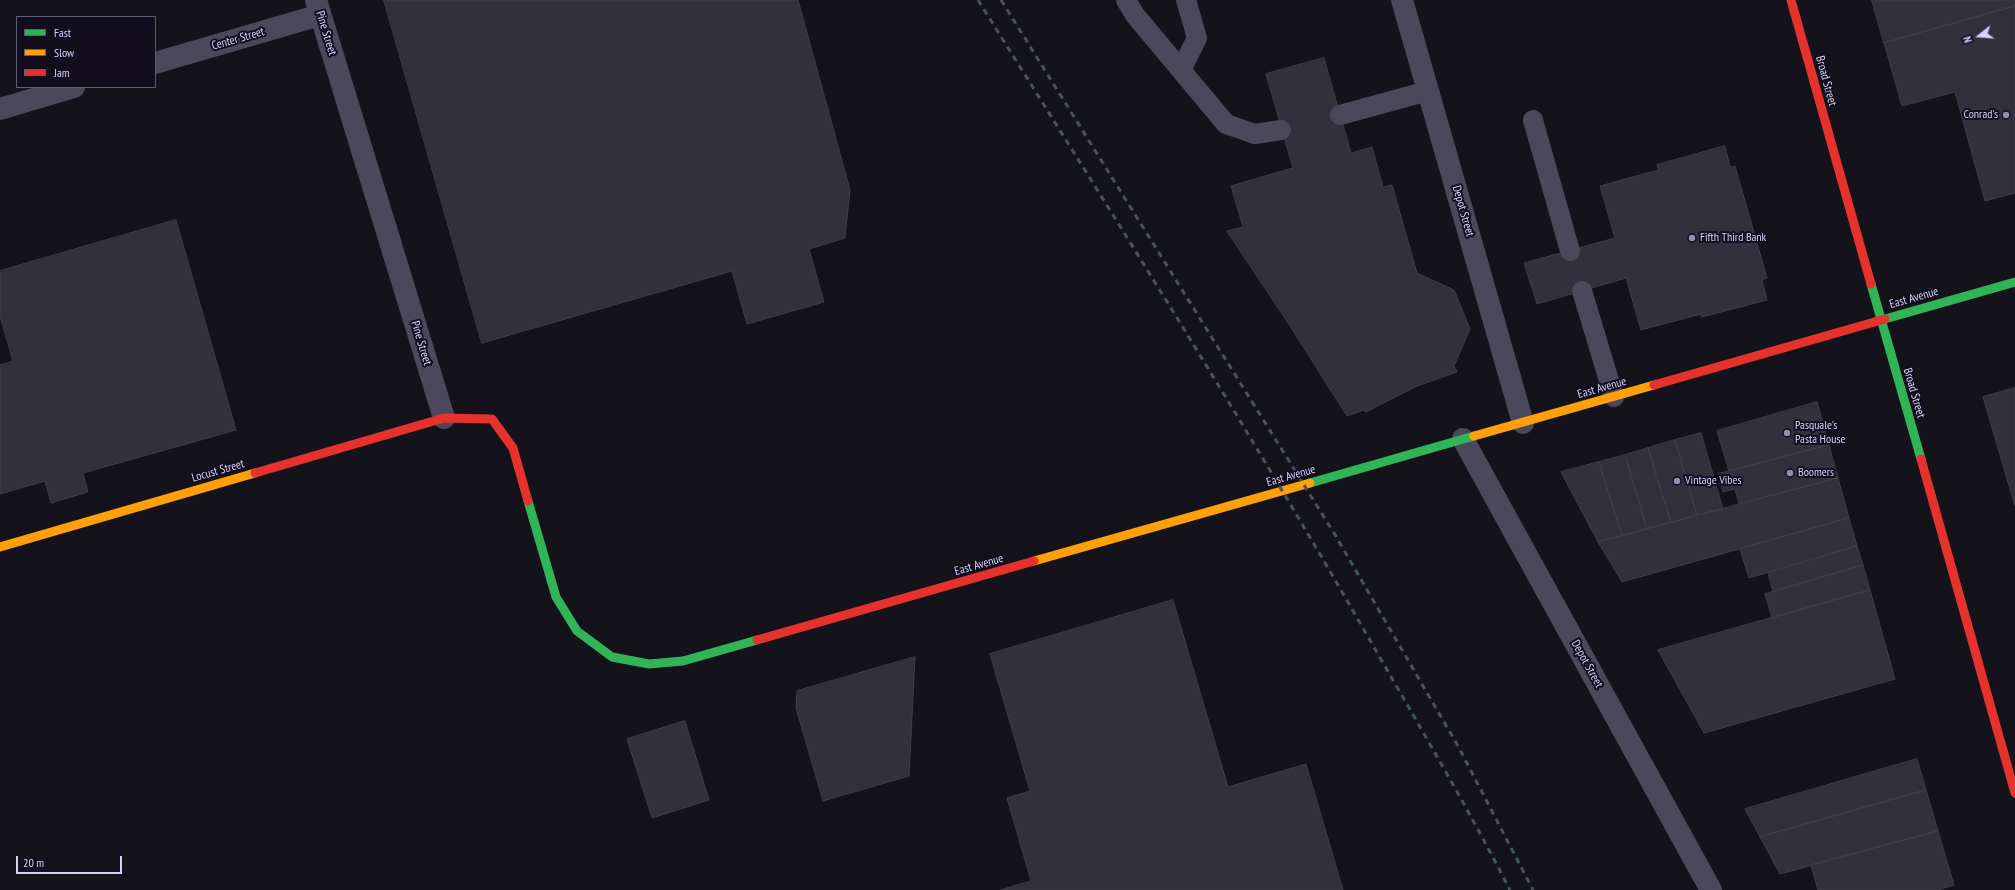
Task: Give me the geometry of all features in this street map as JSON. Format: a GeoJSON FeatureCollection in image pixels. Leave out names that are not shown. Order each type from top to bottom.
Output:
{"type":"FeatureCollection","features":[{"type":"Feature","properties":{"kind":"street","name":"Depot Street"},"geometry":{"type":"LineString","coordinates":[[1402,0],[1523,423]]}},
{"type":"Feature","properties":{"kind":"street","name":"Broad Street"},"geometry":{"type":"LineString","coordinates":[[1791,0],[2015,793]]}},
{"type":"Feature","properties":{"kind":"street","name":"Center Street"},"geometry":{"type":"LineString","coordinates":[[156,63],[318,7]]}},
{"type":"Feature","properties":{"kind":"street","name":"Pine Street"},"geometry":{"type":"LineString","coordinates":[[318,7],[444,418]]}},
{"type":"Feature","properties":{"kind":"street"},"geometry":{"type":"LineString","coordinates":[[0,109],[71,88]]}},
{"type":"Feature","properties":{"kind":"street","name":"East Avenue"},"geometry":{"type":"LineString","coordinates":[[444,418],[492,419],[513,448],[556,597],[578,631],[612,657],[649,664],[683,661],[2015,282]]}},
{"type":"Feature","properties":{"kind":"street","name":"Locust Street"},"geometry":{"type":"LineString","coordinates":[[0,548],[444,418]]}},
{"type":"Feature","properties":{"kind":"street","name":"Depot Street"},"geometry":{"type":"LineString","coordinates":[[1463,439],[1711,890]]}},
{"type":"Feature","properties":{"kind":"lane"},"geometry":{"type":"LineString","coordinates":[[1126,0],[1135,15],[1226,124],[1255,134],[1281,130]]}},
{"type":"Feature","properties":{"kind":"lane"},"geometry":{"type":"LineString","coordinates":[[1181,70],[1197,38],[1186,0]]}},
{"type":"Feature","properties":{"kind":"lane"},"geometry":{"type":"LineString","coordinates":[[1340,115],[1428,91]]}},
{"type":"Feature","properties":{"kind":"lane"},"geometry":{"type":"LineString","coordinates":[[1533,120],[1570,250]]}},
{"type":"Feature","properties":{"kind":"lane"},"geometry":{"type":"LineString","coordinates":[[1582,291],[1614,397]]}},
{"type":"Feature","properties":{"kind":"building"},"geometry":{"type":"Polygon","coordinates":[[[384,0],[798,0],[850,190],[845,238],[809,249],[824,302],[747,324],[732,271],[482,343],[384,0]]]}},
{"type":"Feature","properties":{"kind":"building"},"geometry":{"type":"Polygon","coordinates":[[[1872,0],[2015,0],[2015,6],[1884,43],[1872,0]]]}},
{"type":"Feature","properties":{"kind":"building"},"geometry":{"type":"Polygon","coordinates":[[[2015,6],[2015,193],[1985,201],[1955,92],[1902,106],[1884,43],[2015,6]]]}},
{"type":"Feature","properties":{"kind":"building"},"geometry":{"type":"Polygon","coordinates":[[[1324,58],[1351,153],[1372,147],[1383,187],[1392,185],[1417,273],[1454,290],[1470,329],[1454,366],[1457,372],[1417,386],[1366,412],[1364,410],[1347,416],[1285,318],[1227,231],[1243,227],[1231,186],[1293,168],[1266,74],[1324,58]]]}},
{"type":"Feature","properties":{"kind":"building"},"geometry":{"type":"Polygon","coordinates":[[[1725,146],[1730,167],[1735,166],[1767,278],[1762,280],[1767,300],[1702,317],[1701,314],[1641,330],[1626,278],[1537,304],[1524,263],[1615,238],[1600,186],[1658,170],[1657,165],[1725,146]]]}},
{"type":"Feature","properties":{"kind":"building"},"geometry":{"type":"Polygon","coordinates":[[[176,220],[236,430],[83,473],[88,492],[51,503],[45,481],[0,494],[0,365],[13,361],[0,316],[0,271],[176,220]]]}},
{"type":"Feature","properties":{"kind":"building"},"geometry":{"type":"Polygon","coordinates":[[[2015,388],[2015,506],[1983,397],[2015,388]]]}},
{"type":"Feature","properties":{"kind":"building"},"geometry":{"type":"Polygon","coordinates":[[[1817,402],[1829,445],[1729,471],[1717,431],[1817,402]]]}},
{"type":"Feature","properties":{"kind":"building"},"geometry":{"type":"Polygon","coordinates":[[[1701,433],[1723,509],[1697,515],[1675,440],[1701,433]]]}},
{"type":"Feature","properties":{"kind":"building"},"geometry":{"type":"Polygon","coordinates":[[[1675,440],[1697,515],[1671,523],[1648,448],[1675,440]]]}},
{"type":"Feature","properties":{"kind":"building"},"geometry":{"type":"Polygon","coordinates":[[[1829,445],[1838,478],[1739,504],[1735,489],[1723,492],[1718,474],[1829,445]]]}},
{"type":"Feature","properties":{"kind":"building"},"geometry":{"type":"Polygon","coordinates":[[[1648,448],[1671,523],[1647,529],[1625,455],[1648,448]]]}},
{"type":"Feature","properties":{"kind":"building"},"geometry":{"type":"Polygon","coordinates":[[[1625,455],[1647,529],[1622,536],[1599,462],[1625,455]]]}},
{"type":"Feature","properties":{"kind":"building"},"geometry":{"type":"Polygon","coordinates":[[[1599,462],[1622,536],[1598,542],[1561,472],[1599,462]]]}},
{"type":"Feature","properties":{"kind":"building"},"geometry":{"type":"Polygon","coordinates":[[[1838,478],[1849,518],[1622,582],[1598,542],[1838,478]]]}},
{"type":"Feature","properties":{"kind":"building"},"geometry":{"type":"Polygon","coordinates":[[[1849,518],[1857,546],[1749,578],[1740,549],[1849,518]]]}},
{"type":"Feature","properties":{"kind":"building"},"geometry":{"type":"Polygon","coordinates":[[[1857,546],[1863,565],[1773,592],[1768,573],[1857,546]]]}},
{"type":"Feature","properties":{"kind":"building"},"geometry":{"type":"Polygon","coordinates":[[[1863,565],[1870,590],[1772,618],[1765,594],[1863,565]]]}},
{"type":"Feature","properties":{"kind":"building"},"geometry":{"type":"Polygon","coordinates":[[[1870,590],[1895,679],[1704,733],[1658,650],[1870,590]]]}},
{"type":"Feature","properties":{"kind":"building"},"geometry":{"type":"Polygon","coordinates":[[[1173,600],[1228,787],[1306,764],[1343,890],[1000,890],[1031,881],[1007,798],[1030,791],[990,654],[1173,600]]]}},
{"type":"Feature","properties":{"kind":"building"},"geometry":{"type":"Polygon","coordinates":[[[915,657],[909,776],[823,801],[796,708],[797,691],[915,657]]]}},
{"type":"Feature","properties":{"kind":"building"},"geometry":{"type":"Polygon","coordinates":[[[685,721],[709,800],[652,818],[627,739],[685,721]]]}},
{"type":"Feature","properties":{"kind":"building"},"geometry":{"type":"Polygon","coordinates":[[[1917,759],[1926,790],[1760,837],[1745,809],[1917,759]]]}},
{"type":"Feature","properties":{"kind":"building"},"geometry":{"type":"Polygon","coordinates":[[[1926,790],[1938,831],[1780,874],[1760,837],[1926,790]]]}},
{"type":"Feature","properties":{"kind":"building"},"geometry":{"type":"Polygon","coordinates":[[[1938,831],[1954,885],[1938,890],[1818,890],[1811,865],[1938,831]]]}},
{"type":"Feature","properties":{"kind":"railway"},"geometry":{"type":"LineString","coordinates":[[978,0],[1180,323],[1279,485],[1444,769],[1510,890]]}},
{"type":"Feature","properties":{"kind":"railway"},"geometry":{"type":"LineString","coordinates":[[1001,0],[1334,533],[1458,746],[1533,890]]}},
{"type":"Feature","properties":{"kind":"traffic: fast"},"geometry":{"type":"LineString","coordinates":[[1885,319],[2015,282]]}},
{"type":"Feature","properties":{"kind":"traffic: fast"},"geometry":{"type":"LineString","coordinates":[[1871,284],[1921,459]]}},
{"type":"Feature","properties":{"kind":"traffic: fast"},"geometry":{"type":"LineString","coordinates":[[1310,483],[1474,436]]}},
{"type":"Feature","properties":{"kind":"traffic: fast"},"geometry":{"type":"LineString","coordinates":[[528,501],[556,597],[577,631],[612,657],[649,664],[683,661],[757,640]]}},
{"type":"Feature","properties":{"kind":"traffic: slow"},"geometry":{"type":"LineString","coordinates":[[1474,436],[1654,385]]}},
{"type":"Feature","properties":{"kind":"traffic: slow"},"geometry":{"type":"LineString","coordinates":[[0,547],[255,473]]}},
{"type":"Feature","properties":{"kind":"traffic: slow"},"geometry":{"type":"LineString","coordinates":[[1034,561],[1310,483]]}},
{"type":"Feature","properties":{"kind":"traffic: jam"},"geometry":{"type":"LineString","coordinates":[[1791,0],[1871,284]]}},
{"type":"Feature","properties":{"kind":"traffic: jam"},"geometry":{"type":"LineString","coordinates":[[1654,385],[1885,319]]}},
{"type":"Feature","properties":{"kind":"traffic: jam"},"geometry":{"type":"LineString","coordinates":[[255,473],[444,418],[492,419],[513,448],[528,501]]}},
{"type":"Feature","properties":{"kind":"traffic: jam"},"geometry":{"type":"LineString","coordinates":[[1921,459],[2015,793]]}},
{"type":"Feature","properties":{"kind":"traffic: jam"},"geometry":{"type":"LineString","coordinates":[[757,640],[1034,561]]}},
{"type":"Feature","properties":{"kind":"place","name":"Conrad's"},"geometry":{"type":"Point","coordinates":[2006,115]}},
{"type":"Feature","properties":{"kind":"place","name":"Fifth Third Bank"},"geometry":{"type":"Point","coordinates":[1692,238]}},
{"type":"Feature","properties":{"kind":"place","name":"Pasquale's Pasta House"},"geometry":{"type":"Point","coordinates":[1787,433]}},
{"type":"Feature","properties":{"kind":"place","name":"Boomers"},"geometry":{"type":"Point","coordinates":[1790,473]}},
{"type":"Feature","properties":{"kind":"place","name":"Vintage Vibes"},"geometry":{"type":"Point","coordinates":[1677,481]}}]}
